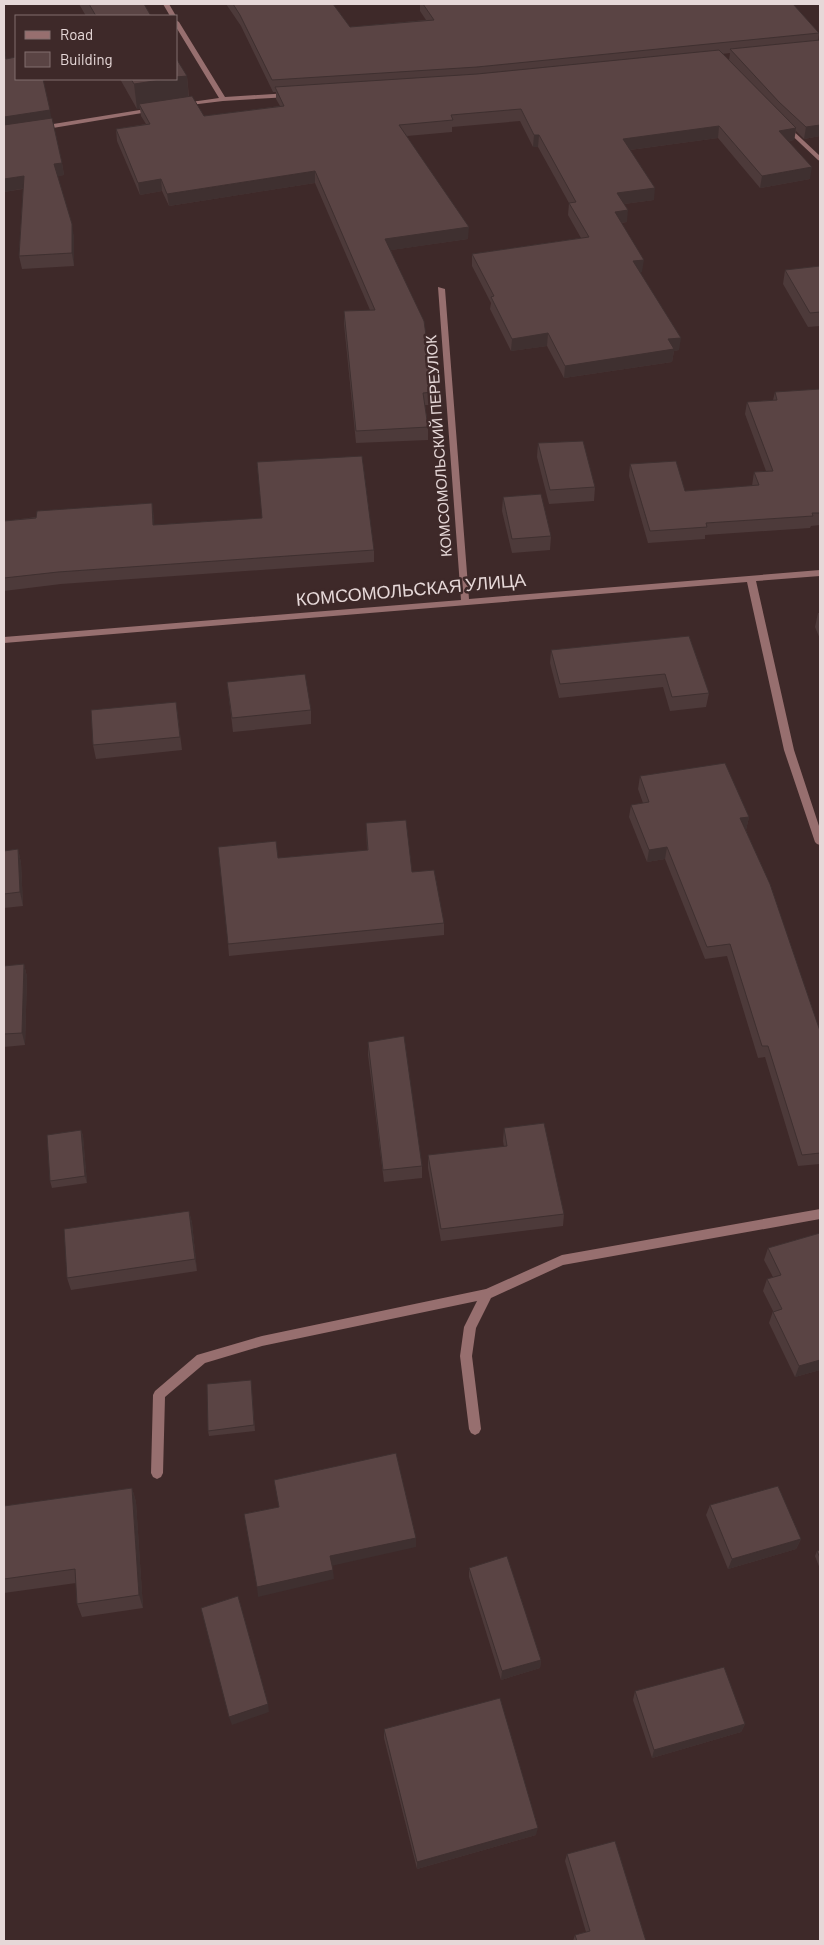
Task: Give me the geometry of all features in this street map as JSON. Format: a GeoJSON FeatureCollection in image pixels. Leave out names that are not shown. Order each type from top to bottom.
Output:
{"type":"FeatureCollection","features":[{"type":"Feature","properties":{"kind":"street"},"geometry":{"type":"LineString","coordinates":[[166,4],[172,15]]}},
{"type":"Feature","properties":{"kind":"street"},"geometry":{"type":"LineString","coordinates":[[178,25],[223,99]]}},
{"type":"Feature","properties":{"kind":"street"},"geometry":{"type":"LineString","coordinates":[[174,107],[223,99],[301,94]]}},
{"type":"Feature","properties":{"kind":"street"},"geometry":{"type":"LineString","coordinates":[[32,129],[164,108]]}},
{"type":"Feature","properties":{"kind":"street"},"geometry":{"type":"LineString","coordinates":[[781,122],[820,159]]}},
{"type":"Feature","properties":{"kind":"street","name":"КОМСОМОЛЬСКИЙ ПЕРЕУЛОК"},"geometry":{"type":"LineString","coordinates":[[441,289],[465,601]]}},
{"type":"Feature","properties":{"kind":"street","name":"КОМСОМОЛЬСКАЯ УЛИЦА"},"geometry":{"type":"LineString","coordinates":[[4,640],[820,573]]}},
{"type":"Feature","properties":{"kind":"street"},"geometry":{"type":"LineString","coordinates":[[751,579],[789,750],[820,842]]}},
{"type":"Feature","properties":{"kind":"street"},"geometry":{"type":"LineString","coordinates":[[156,1473],[159,1395],[201,1359],[262,1340],[487,1294],[562,1260],[820,1214]]}},
{"type":"Feature","properties":{"kind":"street"},"geometry":{"type":"LineString","coordinates":[[475,1429],[466,1356],[470,1327],[487,1294]]}},
{"type":"Feature","properties":{"kind":"building"},"geometry":{"type":"Polygon","coordinates":[[[89,4],[144,4],[150,15],[95,15],[89,4]]]}},
{"type":"Feature","properties":{"kind":"building"},"geometry":{"type":"Polygon","coordinates":[[[233,4],[333,4],[350,27],[434,20],[423,4],[793,4],[819,33],[477,67],[272,80],[233,4]]]}},
{"type":"Feature","properties":{"kind":"building"},"geometry":{"type":"Polygon","coordinates":[[[820,40],[820,125],[806,127],[779,102],[730,49],[820,40]]]}},
{"type":"Feature","properties":{"kind":"building"},"geometry":{"type":"Polygon","coordinates":[[[4,43],[6,59],[15,57],[15,80],[43,80],[50,110],[4,117],[4,43]]]}},
{"type":"Feature","properties":{"kind":"building"},"geometry":{"type":"Polygon","coordinates":[[[719,50],[796,128],[779,131],[812,167],[762,176],[719,126],[623,139],[655,188],[617,193],[628,210],[615,212],[644,260],[633,261],[681,338],[668,339],[674,349],[565,366],[548,333],[512,339],[491,297],[494,296],[472,254],[589,237],[569,203],[576,202],[539,135],[534,135],[521,109],[451,115],[453,120],[399,125],[469,227],[385,239],[424,321],[434,392],[423,393],[428,427],[356,431],[344,311],[375,310],[315,171],[167,194],[161,179],[138,183],[116,129],[150,124],[139,104],[192,96],[204,116],[284,106],[275,87],[477,74],[719,50]]]}},
{"type":"Feature","properties":{"kind":"building"},"geometry":{"type":"Polygon","coordinates":[[[178,61],[187,76],[178,77],[178,61]]]}},
{"type":"Feature","properties":{"kind":"building"},"geometry":{"type":"Polygon","coordinates":[[[132,80],[160,80],[134,84],[132,80]]]}},
{"type":"Feature","properties":{"kind":"building"},"geometry":{"type":"Polygon","coordinates":[[[52,118],[62,163],[54,164],[72,224],[72,253],[19,256],[24,176],[4,179],[4,125],[52,118]]]}},
{"type":"Feature","properties":{"kind":"building"},"geometry":{"type":"Polygon","coordinates":[[[820,266],[820,312],[810,313],[785,270],[820,266]]]}},
{"type":"Feature","properties":{"kind":"building"},"geometry":{"type":"Polygon","coordinates":[[[820,389],[820,513],[812,513],[813,516],[706,523],[707,527],[650,531],[630,464],[676,461],[685,491],[759,485],[754,472],[773,471],[747,402],[777,400],[775,392],[820,389]]]}},
{"type":"Feature","properties":{"kind":"building"},"geometry":{"type":"Polygon","coordinates":[[[583,441],[595,487],[550,490],[538,443],[583,441]]]}},
{"type":"Feature","properties":{"kind":"building"},"geometry":{"type":"Polygon","coordinates":[[[362,456],[374,550],[58,572],[4,578],[4,521],[36,518],[37,511],[152,503],[153,525],[262,518],[257,462],[362,456]]]}},
{"type":"Feature","properties":{"kind":"building"},"geometry":{"type":"Polygon","coordinates":[[[541,494],[551,536],[512,539],[503,497],[541,494]]]}},
{"type":"Feature","properties":{"kind":"building"},"geometry":{"type":"Polygon","coordinates":[[[689,636],[709,693],[672,697],[665,674],[560,684],[551,650],[689,636]]]}},
{"type":"Feature","properties":{"kind":"building"},"geometry":{"type":"Polygon","coordinates":[[[305,674],[311,710],[232,718],[227,682],[305,674]]]}},
{"type":"Feature","properties":{"kind":"building"},"geometry":{"type":"Polygon","coordinates":[[[176,702],[180,737],[93,745],[91,710],[176,702]]]}},
{"type":"Feature","properties":{"kind":"building"},"geometry":{"type":"Polygon","coordinates":[[[725,763],[749,817],[740,818],[770,884],[820,1031],[820,1153],[802,1155],[768,1046],[762,1046],[730,944],[707,947],[667,847],[649,850],[631,805],[649,802],[640,776],[725,763]]]}},
{"type":"Feature","properties":{"kind":"building"},"geometry":{"type":"Polygon","coordinates":[[[406,820],[412,872],[434,870],[444,923],[228,944],[218,847],[276,841],[278,858],[368,850],[366,823],[406,820]]]}},
{"type":"Feature","properties":{"kind":"building"},"geometry":{"type":"Polygon","coordinates":[[[18,849],[20,892],[4,894],[4,851],[18,849]]]}},
{"type":"Feature","properties":{"kind":"building"},"geometry":{"type":"Polygon","coordinates":[[[24,964],[22,1033],[4,1034],[4,966],[24,964]]]}},
{"type":"Feature","properties":{"kind":"building"},"geometry":{"type":"Polygon","coordinates":[[[404,1036],[422,1166],[383,1170],[368,1042],[404,1036]]]}},
{"type":"Feature","properties":{"kind":"building"},"geometry":{"type":"Polygon","coordinates":[[[544,1123],[564,1214],[441,1229],[428,1155],[507,1146],[504,1128],[544,1123]]]}},
{"type":"Feature","properties":{"kind":"building"},"geometry":{"type":"Polygon","coordinates":[[[81,1130],[85,1176],[50,1181],[47,1135],[81,1130]]]}},
{"type":"Feature","properties":{"kind":"building"},"geometry":{"type":"Polygon","coordinates":[[[189,1211],[195,1259],[67,1278],[64,1229],[189,1211]]]}},
{"type":"Feature","properties":{"kind":"building"},"geometry":{"type":"Polygon","coordinates":[[[820,1233],[820,1360],[799,1366],[773,1312],[782,1309],[767,1279],[781,1275],[768,1248],[820,1233]]]}},
{"type":"Feature","properties":{"kind":"building"},"geometry":{"type":"Polygon","coordinates":[[[251,1380],[254,1425],[208,1431],[207,1384],[251,1380]]]}},
{"type":"Feature","properties":{"kind":"building"},"geometry":{"type":"Polygon","coordinates":[[[396,1453],[416,1538],[330,1556],[333,1570],[257,1587],[244,1514],[279,1507],[274,1480],[396,1453]]]}},
{"type":"Feature","properties":{"kind":"building"},"geometry":{"type":"Polygon","coordinates":[[[778,1486],[801,1539],[732,1559],[710,1505],[778,1486]]]}},
{"type":"Feature","properties":{"kind":"building"},"geometry":{"type":"Polygon","coordinates":[[[132,1488],[139,1595],[77,1604],[75,1569],[4,1579],[4,1506],[132,1488]]]}},
{"type":"Feature","properties":{"kind":"building"},"geometry":{"type":"Polygon","coordinates":[[[507,1556],[541,1660],[502,1671],[469,1568],[507,1556]]]}},
{"type":"Feature","properties":{"kind":"building"},"geometry":{"type":"Polygon","coordinates":[[[238,1596],[268,1704],[229,1717],[201,1608],[238,1596]]]}},
{"type":"Feature","properties":{"kind":"building"},"geometry":{"type":"Polygon","coordinates":[[[724,1667],[745,1724],[654,1750],[635,1691],[724,1667]]]}},
{"type":"Feature","properties":{"kind":"building"},"geometry":{"type":"Polygon","coordinates":[[[500,1698],[538,1828],[417,1862],[384,1729],[500,1698]]]}},
{"type":"Feature","properties":{"kind":"building"},"geometry":{"type":"Polygon","coordinates":[[[615,1841],[646,1941],[577,1941],[575,1935],[590,1931],[567,1854],[615,1841]]]}}]}
